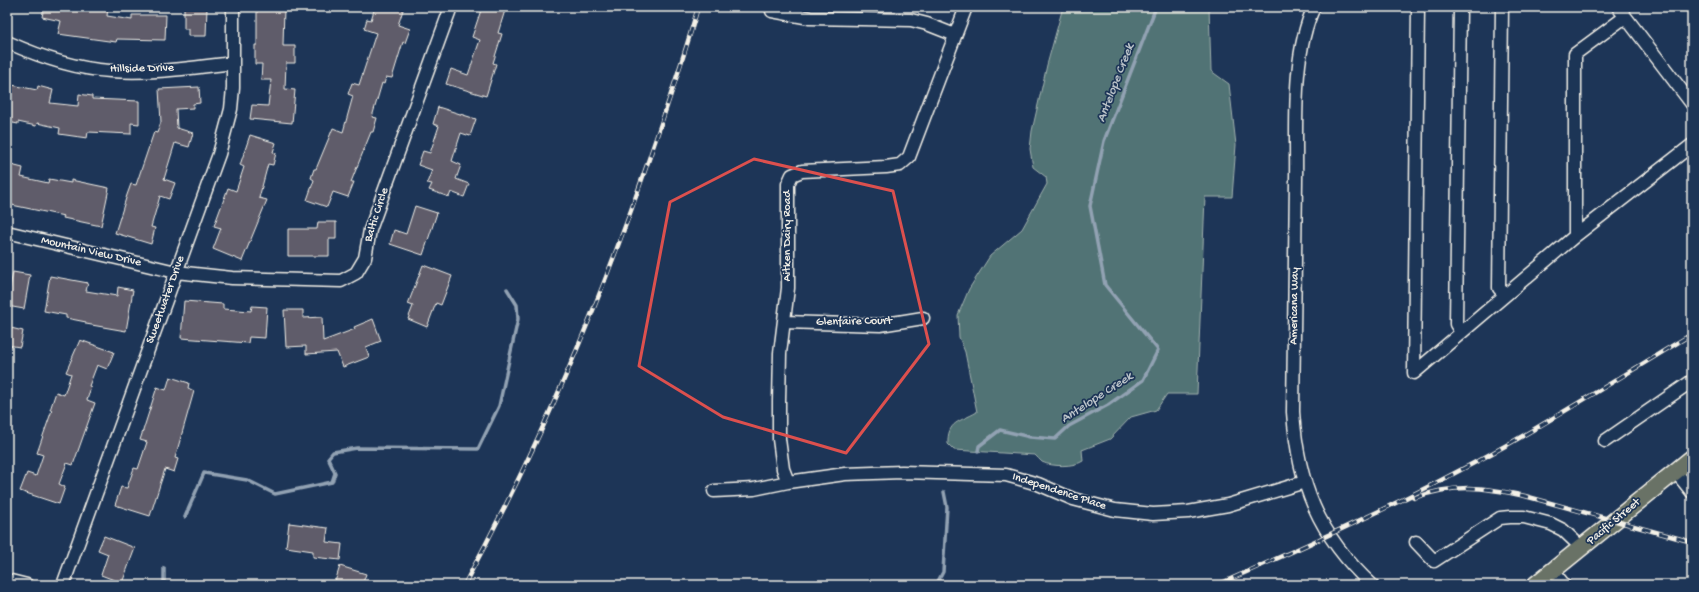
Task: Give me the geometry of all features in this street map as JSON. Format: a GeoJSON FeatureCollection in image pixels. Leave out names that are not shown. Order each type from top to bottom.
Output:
{"type":"FeatureCollection","features":[{"type":"Feature","properties":{"kind":"main road","name":"Pacific Street"},"geometry":{"type":"LineString","coordinates":[[1535,585],[1692,458]]}},
{"type":"Feature","properties":{"kind":"street","name":"Sweetwater Drive"},"geometry":{"type":"LineString","coordinates":[[62,585],[176,272],[225,131],[231,109],[233,7]]}},
{"type":"Feature","properties":{"kind":"street","name":"Baltic Circle"},"geometry":{"type":"LineString","coordinates":[[176,272],[232,278],[341,281],[356,273],[365,258],[370,230],[451,7]]}},
{"type":"Feature","properties":{"kind":"street","name":"Aitken Dairy Road"},"geometry":{"type":"LineString","coordinates":[[788,482],[784,469],[779,439],[780,353],[788,288],[788,184],[792,175],[802,171],[886,167],[900,165],[909,157],[966,7]]}},
{"type":"Feature","properties":{"kind":"street","name":"Americana Way"},"geometry":{"type":"LineString","coordinates":[[1314,7],[1302,44],[1297,104],[1293,412],[1297,444],[1305,482],[1322,524],[1339,551],[1372,585]]}},
{"type":"Feature","properties":{"kind":"street"},"geometry":{"type":"LineString","coordinates":[[1418,7],[1414,373],[1575,236],[1692,145]]}},
{"type":"Feature","properties":{"kind":"street"},"geometry":{"type":"LineString","coordinates":[[1460,7],[1456,324],[1461,332]]}},
{"type":"Feature","properties":{"kind":"street"},"geometry":{"type":"LineString","coordinates":[[1502,7],[1499,288],[1505,295]]}},
{"type":"Feature","properties":{"kind":"street"},"geometry":{"type":"LineString","coordinates":[[1618,7],[1692,104]]}},
{"type":"Feature","properties":{"kind":"street"},"geometry":{"type":"LineString","coordinates":[[772,11],[810,18],[911,20],[933,26],[955,35]]}},
{"type":"Feature","properties":{"kind":"street"},"geometry":{"type":"LineString","coordinates":[[1575,236],[1575,54],[1625,17]]}},
{"type":"Feature","properties":{"kind":"street","name":"Hillside Drive"},"geometry":{"type":"LineString","coordinates":[[7,42],[31,53],[64,62],[109,71],[148,72],[233,63]]}},
{"type":"Feature","properties":{"kind":"street","name":"Mountain View Drive"},"geometry":{"type":"LineString","coordinates":[[7,232],[176,272]]}},
{"type":"Feature","properties":{"kind":"street","name":"Glenfaire Court"},"geometry":{"type":"LineString","coordinates":[[785,322],[880,324],[923,318]]}},
{"type":"Feature","properties":{"kind":"street"},"geometry":{"type":"LineString","coordinates":[[1605,441],[1692,381]]}},
{"type":"Feature","properties":{"kind":"street"},"geometry":{"type":"LineString","coordinates":[[1675,471],[1692,492]]}},
{"type":"Feature","properties":{"kind":"street","name":"Independence Place"},"geometry":{"type":"LineString","coordinates":[[714,491],[754,489],[788,482],[845,474],[902,472],[1006,475],[1038,484],[1072,499],[1114,510],[1153,514],[1188,512],[1228,505],[1305,482]]}},
{"type":"Feature","properties":{"kind":"street"},"geometry":{"type":"LineString","coordinates":[[1416,542],[1434,561],[1500,518],[1524,517],[1551,524],[1563,530],[1582,548]]}},
{"type":"Feature","properties":{"kind":"street"},"geometry":{"type":"LineString","coordinates":[[1553,571],[1564,585]]}},
{"type":"Feature","properties":{"kind":"street"},"geometry":{"type":"LineString","coordinates":[[7,580],[27,585]]}},
{"type":"Feature","properties":{"kind":"highlighted area"},"geometry":{"type":"Polygon","coordinates":[[[754,159],[893,191],[929,344],[846,453],[723,417],[639,366],[670,202],[754,159]]]}},
{"type":"Feature","properties":{"kind":"green space"},"geometry":{"type":"Polygon","coordinates":[[[1063,7],[1209,7],[1211,71],[1229,84],[1236,145],[1232,197],[1205,197],[1197,394],[1167,394],[1156,410],[1131,417],[1110,439],[1082,450],[1083,461],[1063,466],[1046,464],[1035,455],[954,450],[948,444],[948,436],[952,426],[960,420],[977,412],[965,352],[959,337],[958,315],[969,289],[990,256],[1022,229],[1047,184],[1046,177],[1033,167],[1030,149],[1032,131],[1047,65],[1063,7]]]}},
{"type":"Feature","properties":{"kind":"building"},"geometry":{"type":"Polygon","coordinates":[[[44,7],[108,7],[107,16],[132,20],[132,15],[166,15],[165,40],[117,39],[116,42],[58,34],[61,21],[42,17],[44,7]]]}},
{"type":"Feature","properties":{"kind":"building"},"geometry":{"type":"Polygon","coordinates":[[[184,7],[207,7],[206,36],[188,36],[188,29],[184,29],[184,7]]]}},
{"type":"Feature","properties":{"kind":"building"},"geometry":{"type":"Polygon","coordinates":[[[261,7],[284,7],[283,46],[295,46],[295,63],[286,63],[285,89],[295,90],[292,123],[250,119],[252,105],[268,106],[271,80],[261,80],[262,64],[255,64],[255,45],[257,45],[257,9],[261,9],[261,7]]]}},
{"type":"Feature","properties":{"kind":"building"},"geometry":{"type":"Polygon","coordinates":[[[375,7],[404,7],[398,25],[410,29],[405,43],[403,42],[392,78],[386,77],[384,84],[382,83],[372,117],[377,118],[373,132],[371,132],[351,182],[354,182],[348,197],[333,192],[327,207],[307,200],[314,180],[311,178],[333,128],[343,132],[353,96],[348,94],[352,83],[359,85],[376,33],[364,29],[367,19],[371,20],[375,7]]]}},
{"type":"Feature","properties":{"kind":"building"},"geometry":{"type":"Polygon","coordinates":[[[482,7],[506,7],[498,33],[502,34],[493,63],[496,64],[486,96],[446,84],[451,69],[468,75],[480,40],[472,37],[482,7]]]}},
{"type":"Feature","properties":{"kind":"building"},"geometry":{"type":"Polygon","coordinates":[[[7,84],[37,90],[38,86],[53,90],[50,103],[78,106],[79,94],[92,96],[92,99],[139,101],[139,124],[131,123],[131,134],[88,132],[87,138],[59,134],[60,128],[37,123],[36,126],[18,122],[18,124],[8,122],[7,84]]]}},
{"type":"Feature","properties":{"kind":"building"},"geometry":{"type":"Polygon","coordinates":[[[199,87],[200,103],[193,104],[193,108],[176,109],[177,128],[193,133],[189,147],[175,143],[164,179],[175,183],[169,199],[160,196],[151,227],[155,228],[151,244],[115,233],[131,184],[136,185],[154,132],[157,133],[161,122],[159,89],[199,87]]]}},
{"type":"Feature","properties":{"kind":"building"},"geometry":{"type":"Polygon","coordinates":[[[438,107],[476,119],[470,136],[461,133],[452,161],[461,165],[456,179],[469,184],[464,197],[451,192],[449,197],[429,190],[432,184],[427,183],[432,170],[418,165],[423,151],[430,153],[439,126],[433,124],[438,107]]]}},
{"type":"Feature","properties":{"kind":"building"},"geometry":{"type":"Polygon","coordinates":[[[250,135],[276,143],[273,152],[276,153],[273,165],[268,164],[259,198],[267,200],[242,261],[213,249],[221,228],[214,226],[228,188],[236,191],[244,167],[240,165],[250,135]]]}},
{"type":"Feature","properties":{"kind":"building"},"geometry":{"type":"Polygon","coordinates":[[[7,164],[23,168],[21,177],[48,183],[49,179],[71,183],[71,180],[109,188],[101,226],[63,218],[64,216],[7,204],[7,164]]]}},
{"type":"Feature","properties":{"kind":"building"},"geometry":{"type":"Polygon","coordinates":[[[415,206],[437,213],[423,255],[390,244],[394,230],[406,234],[415,206]]]}},
{"type":"Feature","properties":{"kind":"building"},"geometry":{"type":"Polygon","coordinates":[[[318,222],[336,222],[336,239],[329,239],[329,256],[288,256],[288,229],[317,229],[318,222]]]}},
{"type":"Feature","properties":{"kind":"building"},"geometry":{"type":"Polygon","coordinates":[[[423,265],[452,276],[441,305],[436,303],[427,327],[408,319],[413,306],[408,304],[423,265]]]}},
{"type":"Feature","properties":{"kind":"building"},"geometry":{"type":"Polygon","coordinates":[[[13,272],[30,275],[24,309],[7,306],[7,287],[10,288],[13,272]]]}},
{"type":"Feature","properties":{"kind":"building"},"geometry":{"type":"Polygon","coordinates":[[[50,276],[88,283],[86,291],[117,296],[118,287],[133,290],[126,331],[86,324],[86,322],[66,318],[66,315],[44,311],[50,276]]]}},
{"type":"Feature","properties":{"kind":"building"},"geometry":{"type":"Polygon","coordinates":[[[184,301],[223,304],[223,309],[251,311],[252,306],[267,307],[265,338],[249,337],[248,343],[181,338],[184,301]]]}},
{"type":"Feature","properties":{"kind":"building"},"geometry":{"type":"Polygon","coordinates":[[[284,310],[303,310],[303,318],[322,317],[323,341],[355,329],[354,327],[373,319],[381,341],[366,347],[369,357],[343,367],[337,352],[306,354],[306,346],[286,347],[284,310]]]}},
{"type":"Feature","properties":{"kind":"building"},"geometry":{"type":"Polygon","coordinates":[[[7,327],[23,331],[20,347],[7,345],[7,327]]]}},
{"type":"Feature","properties":{"kind":"building"},"geometry":{"type":"Polygon","coordinates":[[[80,340],[114,352],[107,369],[97,365],[89,386],[91,387],[87,400],[95,403],[73,465],[67,463],[59,484],[65,487],[59,504],[20,491],[27,473],[36,476],[43,455],[37,453],[52,410],[50,410],[56,392],[64,395],[71,374],[66,372],[80,340]]]}},
{"type":"Feature","properties":{"kind":"building"},"geometry":{"type":"Polygon","coordinates":[[[170,377],[189,383],[188,388],[194,391],[175,458],[178,459],[174,472],[165,469],[150,516],[115,505],[121,487],[127,488],[134,468],[138,469],[147,442],[140,440],[157,387],[166,390],[170,377]]]}},
{"type":"Feature","properties":{"kind":"building"},"geometry":{"type":"Polygon","coordinates":[[[289,523],[328,528],[326,542],[342,544],[340,560],[313,557],[313,551],[286,547],[289,523]]]}},
{"type":"Feature","properties":{"kind":"building"},"geometry":{"type":"Polygon","coordinates":[[[104,536],[135,548],[122,583],[101,575],[108,554],[98,550],[104,536]]]}},
{"type":"Feature","properties":{"kind":"building"},"geometry":{"type":"Polygon","coordinates":[[[340,566],[366,574],[362,585],[334,585],[340,566]]]}},
{"type":"Feature","properties":{"kind":"waterway","name":"Antelope Creek"},"geometry":{"type":"LineString","coordinates":[[978,451],[979,446],[1000,430],[1030,437],[1055,439],[1069,426],[1108,405],[1143,380],[1158,350],[1105,285],[1090,206],[1104,141],[1156,7]]}},
{"type":"Feature","properties":{"kind":"waterway"},"geometry":{"type":"LineString","coordinates":[[185,517],[204,473],[247,480],[275,494],[332,482],[335,473],[328,458],[333,452],[357,448],[478,449],[499,406],[518,319],[517,305],[507,289]]}},
{"type":"Feature","properties":{"kind":"waterway","name":"Antelope Creek"},"geometry":{"type":"LineString","coordinates":[[936,585],[943,572],[947,507],[944,492]]}},
{"type":"Feature","properties":{"kind":"waterway"},"geometry":{"type":"LineString","coordinates":[[164,568],[164,585]]}},
{"type":"Feature","properties":{"kind":"railway"},"geometry":{"type":"LineString","coordinates":[[464,585],[517,482],[566,376],[588,323],[630,214],[681,64],[698,7]]}},
{"type":"Feature","properties":{"kind":"railway"},"geometry":{"type":"LineString","coordinates":[[1217,585],[1363,519],[1435,484],[1552,419],[1692,334]]}},
{"type":"Feature","properties":{"kind":"railway"},"geometry":{"type":"LineString","coordinates":[[1414,498],[1429,493],[1456,488],[1496,490],[1525,496],[1692,542]]}}]}
